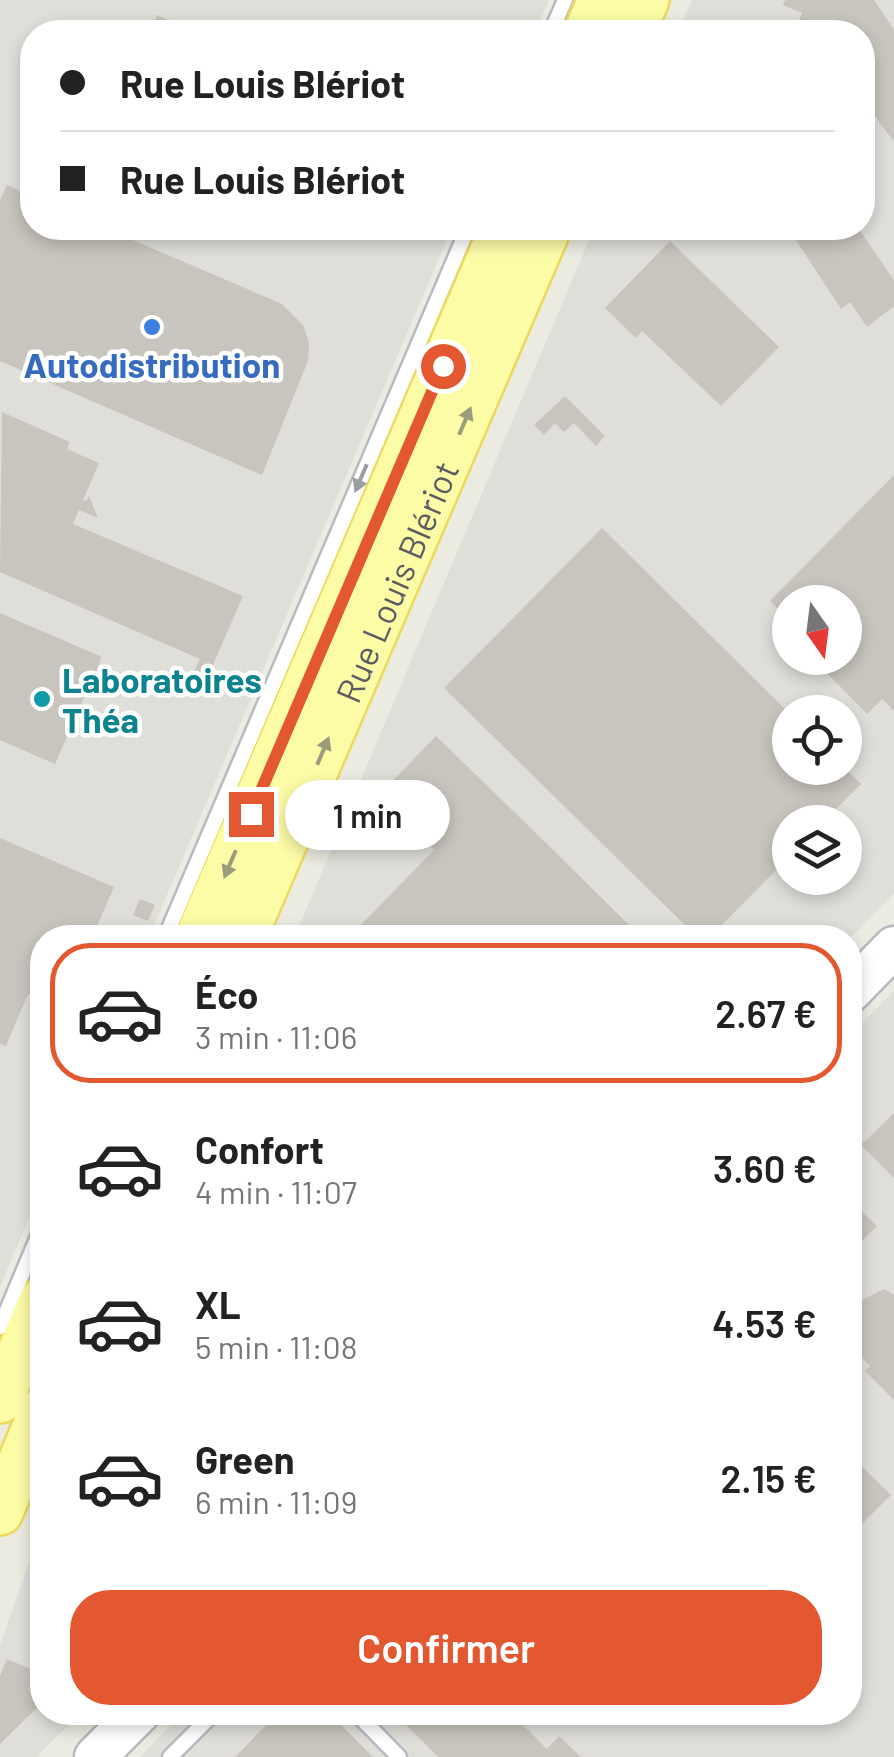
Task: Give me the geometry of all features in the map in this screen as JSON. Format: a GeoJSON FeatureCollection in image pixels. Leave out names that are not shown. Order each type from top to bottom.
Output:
{"type":"FeatureCollection","features":[{"type":"Feature","properties":{"kind":"main road","name":"Rue Louis Blériot"},"geometry":{"type":"LineString","coordinates":[[204,925],[498,240]]}},
{"type":"Feature","properties":{"kind":"main road","name":"Rue Louis Blériot"},"geometry":{"type":"LineString","coordinates":[[249,925],[543,240]]}},
{"type":"Feature","properties":{"kind":"main road"},"geometry":{"type":"LineString","coordinates":[[862,980],[894,947]]}},
{"type":"Feature","properties":{"kind":"main road"},"geometry":{"type":"LineString","coordinates":[[0,1400],[30,1329]]}},
{"type":"Feature","properties":{"kind":"main road"},"geometry":{"type":"LineString","coordinates":[[0,1512],[30,1440]]}},
{"type":"Feature","properties":{"kind":"main road"},"geometry":{"type":"LineString","coordinates":[[95,1757],[127,1725]]}},
{"type":"Feature","properties":{"kind":"lane","name":"Rue Louis Blériot"},"geometry":{"type":"LineString","coordinates":[[172,925],[463,240]]}},
{"type":"Feature","properties":{"kind":"lane"},"geometry":{"type":"LineString","coordinates":[[0,1326],[30,1255]]}},
{"type":"Feature","properties":{"kind":"lane"},"geometry":{"type":"LineString","coordinates":[[170,1757],[202,1725]]}},
{"type":"Feature","properties":{"kind":"lane"},"geometry":{"type":"LineString","coordinates":[[368,1725],[400,1757]]}},
{"type":"Feature","properties":{"kind":"shaded area"},"geometry":{"type":"Polygon","coordinates":[[[0,0],[549,0],[540,20],[20,20],[20,240],[447,240],[154,925],[30,925],[30,1216],[0,1287],[0,0]]]}},
{"type":"Feature","properties":{"kind":"shaded area"},"geometry":{"type":"Polygon","coordinates":[[[692,0],[894,0],[894,894],[862,925],[299,925],[589,240],[875,240],[875,20],[683,20],[692,0]]]}},
{"type":"Feature","properties":{"kind":"shaded area"},"geometry":{"type":"Polygon","coordinates":[[[894,990],[894,1757],[140,1757],[171,1725],[862,1725],[862,1023],[894,990]]]}},
{"type":"Feature","properties":{"kind":"shaded area"},"geometry":{"type":"Polygon","coordinates":[[[30,1560],[30,1725],[69,1725],[36,1757],[0,1757],[0,1645],[30,1560]]]}},
{"type":"Feature","properties":{"kind":"building"},"geometry":{"type":"Polygon","coordinates":[[[785,0],[874,0],[894,30],[894,142],[875,116],[875,20],[799,20],[802,13],[783,5],[785,0]]]}},
{"type":"Feature","properties":{"kind":"building","name":"Autodistribution"},"geometry":{"type":"Polygon","coordinates":[[[7,185],[20,191],[20,240],[133,240],[282,304],[303,325],[309,343],[308,361],[262,475],[0,361],[0,200],[7,185]]]}},
{"type":"Feature","properties":{"kind":"building"},"geometry":{"type":"Polygon","coordinates":[[[796,240],[866,240],[894,280],[894,306],[867,327],[850,302],[841,309],[796,240]]]}},
{"type":"Feature","properties":{"kind":"building"},"geometry":{"type":"Polygon","coordinates":[[[670,241],[779,347],[721,406],[642,331],[636,338],[605,308],[670,241]]]}},
{"type":"Feature","properties":{"kind":"building"},"geometry":{"type":"Polygon","coordinates":[[[565,396],[605,436],[596,446],[574,423],[564,432],[555,423],[544,435],[534,425],[565,396]]]}},
{"type":"Feature","properties":{"kind":"building"},"geometry":{"type":"Polygon","coordinates":[[[2,412],[70,442],[67,449],[99,463],[83,500],[89,496],[98,518],[79,510],[73,524],[243,596],[205,683],[191,677],[200,659],[0,572],[2,412]]]}},
{"type":"Feature","properties":{"kind":"building"},"geometry":{"type":"Polygon","coordinates":[[[894,475],[894,711],[882,699],[867,714],[862,709],[862,695],[848,695],[829,675],[862,675],[862,585],[786,585],[894,475]]]}},
{"type":"Feature","properties":{"kind":"building"},"geometry":{"type":"Polygon","coordinates":[[[602,528],[772,696],[772,785],[860,785],[840,805],[772,805],[772,874],[722,925],[685,925],[444,688],[602,528]]]}},
{"type":"Feature","properties":{"kind":"building","name":"Laboratoires Théa"},"geometry":{"type":"Polygon","coordinates":[[[0,613],[102,657],[55,764],[0,740],[0,613]]]}},
{"type":"Feature","properties":{"kind":"building"},"geometry":{"type":"Polygon","coordinates":[[[436,736],[629,925],[361,925],[434,850],[379,795],[436,736]]]}},
{"type":"Feature","properties":{"kind":"building"},"geometry":{"type":"Polygon","coordinates":[[[0,838],[114,887],[98,925],[30,925],[30,995],[6,1046],[0,1044],[0,838]]]}},
{"type":"Feature","properties":{"kind":"building"},"geometry":{"type":"Polygon","coordinates":[[[140,899],[155,905],[148,921],[133,915],[140,899]]]}},
{"type":"Feature","properties":{"kind":"building"},"geometry":{"type":"Polygon","coordinates":[[[894,1113],[894,1178],[862,1146],[894,1113]]]}},
{"type":"Feature","properties":{"kind":"building"},"geometry":{"type":"Polygon","coordinates":[[[862,1212],[877,1226],[862,1241],[862,1212]]]}},
{"type":"Feature","properties":{"kind":"building"},"geometry":{"type":"Polygon","coordinates":[[[884,1289],[894,1295],[894,1400],[865,1371],[870,1366],[862,1358],[862,1300],[884,1289]]]}},
{"type":"Feature","properties":{"kind":"building"},"geometry":{"type":"Polygon","coordinates":[[[862,1467],[891,1495],[862,1524],[862,1467]]]}},
{"type":"Feature","properties":{"kind":"building"},"geometry":{"type":"Polygon","coordinates":[[[7,1659],[30,1669],[30,1715],[0,1744],[0,1676],[7,1659]]]}},
{"type":"Feature","properties":{"kind":"building"},"geometry":{"type":"Polygon","coordinates":[[[266,1725],[341,1725],[373,1757],[235,1757],[266,1725]]]}},
{"type":"Feature","properties":{"kind":"building"},"geometry":{"type":"Polygon","coordinates":[[[406,1725],[523,1725],[547,1749],[559,1736],[581,1757],[438,1757],[406,1725]]]}},
{"type":"Feature","properties":{"kind":"place","name":"Autodistribution"},"geometry":{"type":"Point","coordinates":[152,327]}},
{"type":"Feature","properties":{"kind":"place","name":"Laboratoires Théa"},"geometry":{"type":"Point","coordinates":[42,699]}},
{"type":"Feature","properties":{"kind":"route"},"geometry":{"type":"LineString","coordinates":[[251,814],[443,366]]}}]}
